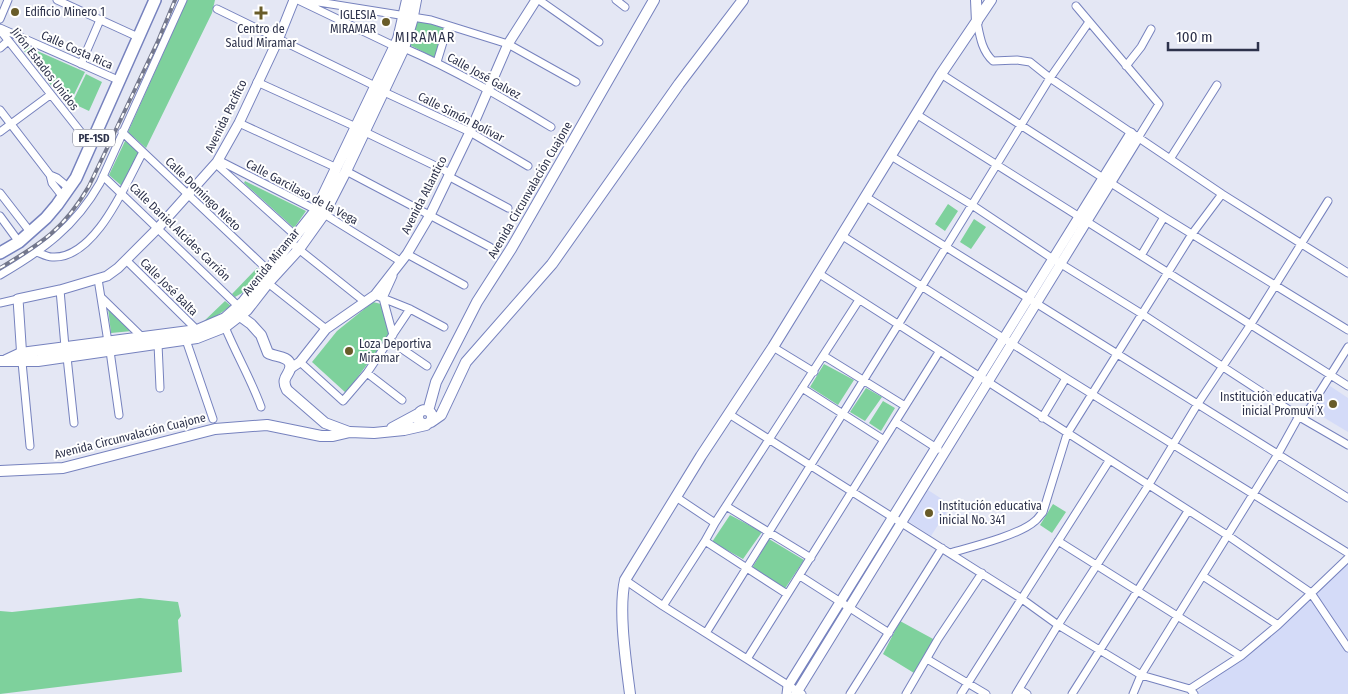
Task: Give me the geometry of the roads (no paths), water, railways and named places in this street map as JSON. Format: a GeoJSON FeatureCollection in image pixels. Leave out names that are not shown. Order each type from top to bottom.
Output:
{"type":"FeatureCollection","features":[{"type":"Feature","properties":{"kind":"highway","name":"PE-1SD"},"geometry":{"type":"LineString","coordinates":[[0,253],[28,230],[41,213],[64,190],[76,162],[88,142],[134,36],[147,0]]}},
{"type":"Feature","properties":{"kind":"highway","name":"PE-1SD"},"geometry":{"type":"LineString","coordinates":[[134,36],[155,0]]}},
{"type":"Feature","properties":{"kind":"highway","name":"PE-1SD"},"geometry":{"type":"LineString","coordinates":[[0,245],[17,238]]}},
{"type":"Feature","properties":{"kind":"main road","name":"Avenida Miramar"},"geometry":{"type":"LineString","coordinates":[[407,0],[408,17]]}},
{"type":"Feature","properties":{"kind":"main road","name":"Avenida Miramar"},"geometry":{"type":"LineString","coordinates":[[2,361],[109,346],[143,338],[197,330],[239,312],[253,303],[320,212],[399,47],[401,30],[416,0]]}},
{"type":"Feature","properties":{"kind":"main road","name":"Avenida Circunvalación Cuajone"},"geometry":{"type":"LineString","coordinates":[[0,471],[63,468],[215,429],[267,425],[321,436],[333,436],[350,432],[384,432],[426,416],[436,382],[478,302],[511,249],[654,0]]}},
{"type":"Feature","properties":{"kind":"main road"},"geometry":{"type":"LineString","coordinates":[[426,416],[442,415],[466,362],[552,264],[679,84],[743,0]]}},
{"type":"Feature","properties":{"kind":"main road"},"geometry":{"type":"LineString","coordinates":[[976,0],[977,22]]}},
{"type":"Feature","properties":{"kind":"main road"},"geometry":{"type":"LineString","coordinates":[[630,694],[622,592],[626,580],[676,497],[773,347],[841,235],[892,156],[941,74],[991,0]]}},
{"type":"Feature","properties":{"kind":"main road","name":"Avenida Miramar"},"geometry":{"type":"LineString","coordinates":[[109,346],[158,344],[186,340],[205,336],[225,327],[239,312],[268,272],[298,243]]}},
{"type":"Feature","properties":{"kind":"main road","name":"Calle Daniel Alcides Carrión"},"geometry":{"type":"LineString","coordinates":[[239,312],[261,336],[268,354],[288,360],[291,368]]}},
{"type":"Feature","properties":{"kind":"main road"},"geometry":{"type":"LineString","coordinates":[[291,368],[284,379],[284,385],[287,390],[325,423],[350,432]]}},
{"type":"Feature","properties":{"kind":"street"},"geometry":{"type":"LineString","coordinates":[[0,19],[8,0]]}},
{"type":"Feature","properties":{"kind":"street"},"geometry":{"type":"LineString","coordinates":[[57,0],[73,3],[100,20],[134,36]]}},
{"type":"Feature","properties":{"kind":"street"},"geometry":{"type":"LineString","coordinates":[[0,275],[56,238],[74,221],[88,203],[103,176],[183,0]]}},
{"type":"Feature","properties":{"kind":"street","name":"Avenida Pacifico"},"geometry":{"type":"LineString","coordinates":[[0,303],[98,280],[112,272],[126,260],[158,228],[217,162],[239,124],[278,40],[294,0]]}},
{"type":"Feature","properties":{"kind":"street","name":"Calle José Galvez"},"geometry":{"type":"LineString","coordinates":[[298,0],[399,47],[437,62],[489,90],[551,128]]}},
{"type":"Feature","properties":{"kind":"street"},"geometry":{"type":"LineString","coordinates":[[306,0],[431,20],[508,44],[576,82]]}},
{"type":"Feature","properties":{"kind":"street"},"geometry":{"type":"LineString","coordinates":[[538,0],[599,42]]}},
{"type":"Feature","properties":{"kind":"street","name":"Avenida Atlantico"},"geometry":{"type":"LineString","coordinates":[[291,368],[300,362],[326,329],[365,302],[379,297],[430,215],[470,132],[508,44],[538,0]]}},
{"type":"Feature","properties":{"kind":"street"},"geometry":{"type":"LineString","coordinates":[[616,0],[626,7]]}},
{"type":"Feature","properties":{"kind":"street"},"geometry":{"type":"LineString","coordinates":[[626,580],[794,692],[845,605],[985,381],[1106,180],[1159,104],[1076,6]]}},
{"type":"Feature","properties":{"kind":"street","name":"Calle Simón Bolívar"},"geometry":{"type":"LineString","coordinates":[[217,10],[470,132],[528,166]]}},
{"type":"Feature","properties":{"kind":"street"},"geometry":{"type":"LineString","coordinates":[[81,64],[100,20]]}},
{"type":"Feature","properties":{"kind":"street"},"geometry":{"type":"LineString","coordinates":[[977,22],[980,39],[986,55],[993,62],[1017,60],[1030,62],[1050,78],[1222,194],[1348,273]]}},
{"type":"Feature","properties":{"kind":"street"},"geometry":{"type":"LineString","coordinates":[[706,633],[864,381],[1050,78],[1089,22]]}},
{"type":"Feature","properties":{"kind":"street"},"geometry":{"type":"LineString","coordinates":[[437,62],[448,26]]}},
{"type":"Feature","properties":{"kind":"street","name":"Calle Costa Rica"},"geometry":{"type":"LineString","coordinates":[[0,29],[115,79]]}},
{"type":"Feature","properties":{"kind":"street","name":"Jirón Estados Unidos"},"geometry":{"type":"LineString","coordinates":[[0,29],[88,142]]}},
{"type":"Feature","properties":{"kind":"street"},"geometry":{"type":"LineString","coordinates":[[1126,66],[1141,47],[1151,29]]}},
{"type":"Feature","properties":{"kind":"street"},"geometry":{"type":"LineString","coordinates":[[0,48],[8,41]]}},
{"type":"Feature","properties":{"kind":"street"},"geometry":{"type":"LineString","coordinates":[[941,74],[1164,217],[1276,284],[1348,330]]}},
{"type":"Feature","properties":{"kind":"street"},"geometry":{"type":"LineString","coordinates":[[257,82],[360,129],[449,174],[508,208]]}},
{"type":"Feature","properties":{"kind":"street"},"geometry":{"type":"LineString","coordinates":[[1170,159],[1217,85]]}},
{"type":"Feature","properties":{"kind":"street"},"geometry":{"type":"LineString","coordinates":[[0,132],[50,95]]}},
{"type":"Feature","properties":{"kind":"street"},"geometry":{"type":"LineString","coordinates":[[0,110],[50,175],[64,190]]}},
{"type":"Feature","properties":{"kind":"street"},"geometry":{"type":"LineString","coordinates":[[916,114],[1142,254],[1168,273],[1348,386]]}},
{"type":"Feature","properties":{"kind":"street"},"geometry":{"type":"LineString","coordinates":[[239,124],[341,170],[490,247]]}},
{"type":"Feature","properties":{"kind":"street","name":"Calle Domingo Nieto"},"geometry":{"type":"LineString","coordinates":[[122,132],[268,272]]}},
{"type":"Feature","properties":{"kind":"street"},"geometry":{"type":"LineString","coordinates":[[37,252],[50,257],[62,256],[80,248],[90,240],[122,194],[143,152]]}},
{"type":"Feature","properties":{"kind":"street"},"geometry":{"type":"LineString","coordinates":[[892,156],[972,205],[1301,417],[1348,445]]}},
{"type":"Feature","properties":{"kind":"street"},"geometry":{"type":"LineString","coordinates":[[217,162],[298,243],[365,302]]}},
{"type":"Feature","properties":{"kind":"street","name":"Calle Garcilaso de la Vega"},"geometry":{"type":"LineString","coordinates":[[217,162],[320,212],[402,259],[464,285]]}},
{"type":"Feature","properties":{"kind":"street","name":"Calle Daniel Alcides Carrión"},"geometry":{"type":"LineString","coordinates":[[103,176],[158,228],[239,312]]}},
{"type":"Feature","properties":{"kind":"street"},"geometry":{"type":"LineString","coordinates":[[0,193],[28,230]]}},
{"type":"Feature","properties":{"kind":"street"},"geometry":{"type":"LineString","coordinates":[[950,553],[992,541],[1035,521],[1043,512],[1067,434],[1192,234],[1222,194]]}},
{"type":"Feature","properties":{"kind":"street"},"geometry":{"type":"LineString","coordinates":[[866,197],[1348,498]]}},
{"type":"Feature","properties":{"kind":"street"},"geometry":{"type":"LineString","coordinates":[[1027,694],[1017,691],[1148,486],[1197,404],[1251,324],[1328,201]]}},
{"type":"Feature","properties":{"kind":"street"},"geometry":{"type":"LineString","coordinates":[[0,216],[17,238]]}},
{"type":"Feature","properties":{"kind":"street"},"geometry":{"type":"LineString","coordinates":[[1142,254],[1164,217]]}},
{"type":"Feature","properties":{"kind":"street"},"geometry":{"type":"LineString","coordinates":[[841,235],[1066,378],[1348,553]]}},
{"type":"Feature","properties":{"kind":"street","name":"Calle José Balta"},"geometry":{"type":"LineString","coordinates":[[126,260],[197,330]]}},
{"type":"Feature","properties":{"kind":"street"},"geometry":{"type":"LineString","coordinates":[[818,273],[1227,535],[1311,593],[1348,648]]}},
{"type":"Feature","properties":{"kind":"street"},"geometry":{"type":"LineString","coordinates":[[98,280],[119,415]]}},
{"type":"Feature","properties":{"kind":"street"},"geometry":{"type":"LineString","coordinates":[[268,283],[326,329]]}},
{"type":"Feature","properties":{"kind":"street"},"geometry":{"type":"LineString","coordinates":[[60,290],[74,423]]}},
{"type":"Feature","properties":{"kind":"street"},"geometry":{"type":"LineString","coordinates":[[379,297],[410,309],[444,327]]}},
{"type":"Feature","properties":{"kind":"street"},"geometry":{"type":"LineString","coordinates":[[379,297],[391,338],[427,366]]}},
{"type":"Feature","properties":{"kind":"street"},"geometry":{"type":"LineString","coordinates":[[102,298],[143,338]]}},
{"type":"Feature","properties":{"kind":"street"},"geometry":{"type":"LineString","coordinates":[[18,299],[21,358],[30,446]]}},
{"type":"Feature","properties":{"kind":"street"},"geometry":{"type":"LineString","coordinates":[[663,606],[859,300]]}},
{"type":"Feature","properties":{"kind":"street"},"geometry":{"type":"LineString","coordinates":[[300,362],[344,401],[367,374],[410,309]]}},
{"type":"Feature","properties":{"kind":"street"},"geometry":{"type":"LineString","coordinates":[[225,327],[236,354],[251,380],[260,407]]}},
{"type":"Feature","properties":{"kind":"street"},"geometry":{"type":"LineString","coordinates":[[186,340],[213,419]]}},
{"type":"Feature","properties":{"kind":"street"},"geometry":{"type":"LineString","coordinates":[[158,344],[160,388]]}},
{"type":"Feature","properties":{"kind":"street"},"geometry":{"type":"LineString","coordinates":[[773,347],[814,372]]}},
{"type":"Feature","properties":{"kind":"street"},"geometry":{"type":"LineString","coordinates":[[1133,694],[1141,675],[1252,494],[1348,347]]}},
{"type":"Feature","properties":{"kind":"street"},"geometry":{"type":"LineString","coordinates":[[747,659],[939,352]]}},
{"type":"Feature","properties":{"kind":"street"},"geometry":{"type":"LineString","coordinates":[[824,356],[905,406]]}},
{"type":"Feature","properties":{"kind":"street"},"geometry":{"type":"LineString","coordinates":[[367,374],[402,400]]}},
{"type":"Feature","properties":{"kind":"street"},"geometry":{"type":"LineString","coordinates":[[1042,418],[1066,378]]}},
{"type":"Feature","properties":{"kind":"street"},"geometry":{"type":"LineString","coordinates":[[802,388],[884,440]]}},
{"type":"Feature","properties":{"kind":"street"},"geometry":{"type":"LineString","coordinates":[[729,414],[1022,598],[1058,625],[1098,650],[1141,675],[1192,692]]}},
{"type":"Feature","properties":{"kind":"street"},"geometry":{"type":"LineString","coordinates":[[896,422],[941,451]]}},
{"type":"Feature","properties":{"kind":"street"},"geometry":{"type":"LineString","coordinates":[[961,694],[1109,461]]}},
{"type":"Feature","properties":{"kind":"street"},"geometry":{"type":"LineString","coordinates":[[676,497],[715,523]]}},
{"type":"Feature","properties":{"kind":"street"},"geometry":{"type":"LineString","coordinates":[[726,506],[811,558]]}},
{"type":"Feature","properties":{"kind":"street"},"geometry":{"type":"LineString","coordinates":[[1072,694],[1098,650],[1188,511]]}},
{"type":"Feature","properties":{"kind":"street"},"geometry":{"type":"LineString","coordinates":[[705,541],[787,594]]}},
{"type":"Feature","properties":{"kind":"street"},"geometry":{"type":"LineString","coordinates":[[1058,541],[1241,656]]}},
{"type":"Feature","properties":{"kind":"street"},"geometry":{"type":"LineString","coordinates":[[850,694],[942,548]]}},
{"type":"Feature","properties":{"kind":"street"},"geometry":{"type":"LineString","coordinates":[[1183,694],[1192,692],[1241,656],[1278,625],[1348,558]]}},
{"type":"Feature","properties":{"kind":"street"},"geometry":{"type":"LineString","coordinates":[[906,694],[938,640],[982,573]]}},
{"type":"Feature","properties":{"kind":"street"},"geometry":{"type":"LineString","coordinates":[[800,576],[889,633]]}},
{"type":"Feature","properties":{"kind":"street"},"geometry":{"type":"LineString","coordinates":[[1203,576],[1278,625]]}},
{"type":"Feature","properties":{"kind":"street"},"geometry":{"type":"LineString","coordinates":[[928,659],[986,694]]}},
{"type":"Feature","properties":{"kind":"railway"},"geometry":{"type":"LineString","coordinates":[[0,268],[51,234],[80,201],[89,186],[158,41],[175,0]]}},
{"type":"Feature","properties":{"kind":"place","name":"Edificio Minero 1"},"geometry":{"type":"Point","coordinates":[15,12]}},
{"type":"Feature","properties":{"kind":"place","name":"Centro de Salud Miramar"},"geometry":{"type":"Point","coordinates":[261,13]}},
{"type":"Feature","properties":{"kind":"place","name":"IGLESIA MIRAMAR"},"geometry":{"type":"Point","coordinates":[386,22]}},
{"type":"Feature","properties":{"kind":"place","name":"Loza Deportiva Miramar"},"geometry":{"type":"Point","coordinates":[349,351]}},
{"type":"Feature","properties":{"kind":"place","name":"Institución educativa inicial Promuvi X"},"geometry":{"type":"Point","coordinates":[1333,404]}},
{"type":"Feature","properties":{"kind":"place","name":"Institución educativa inicial No. 341"},"geometry":{"type":"Point","coordinates":[929,513]}},
{"type":"Feature","properties":{"kind":"district","name":"MIRAMAR"},"geometry":{"type":"Point","coordinates":[425,37]}}]}
